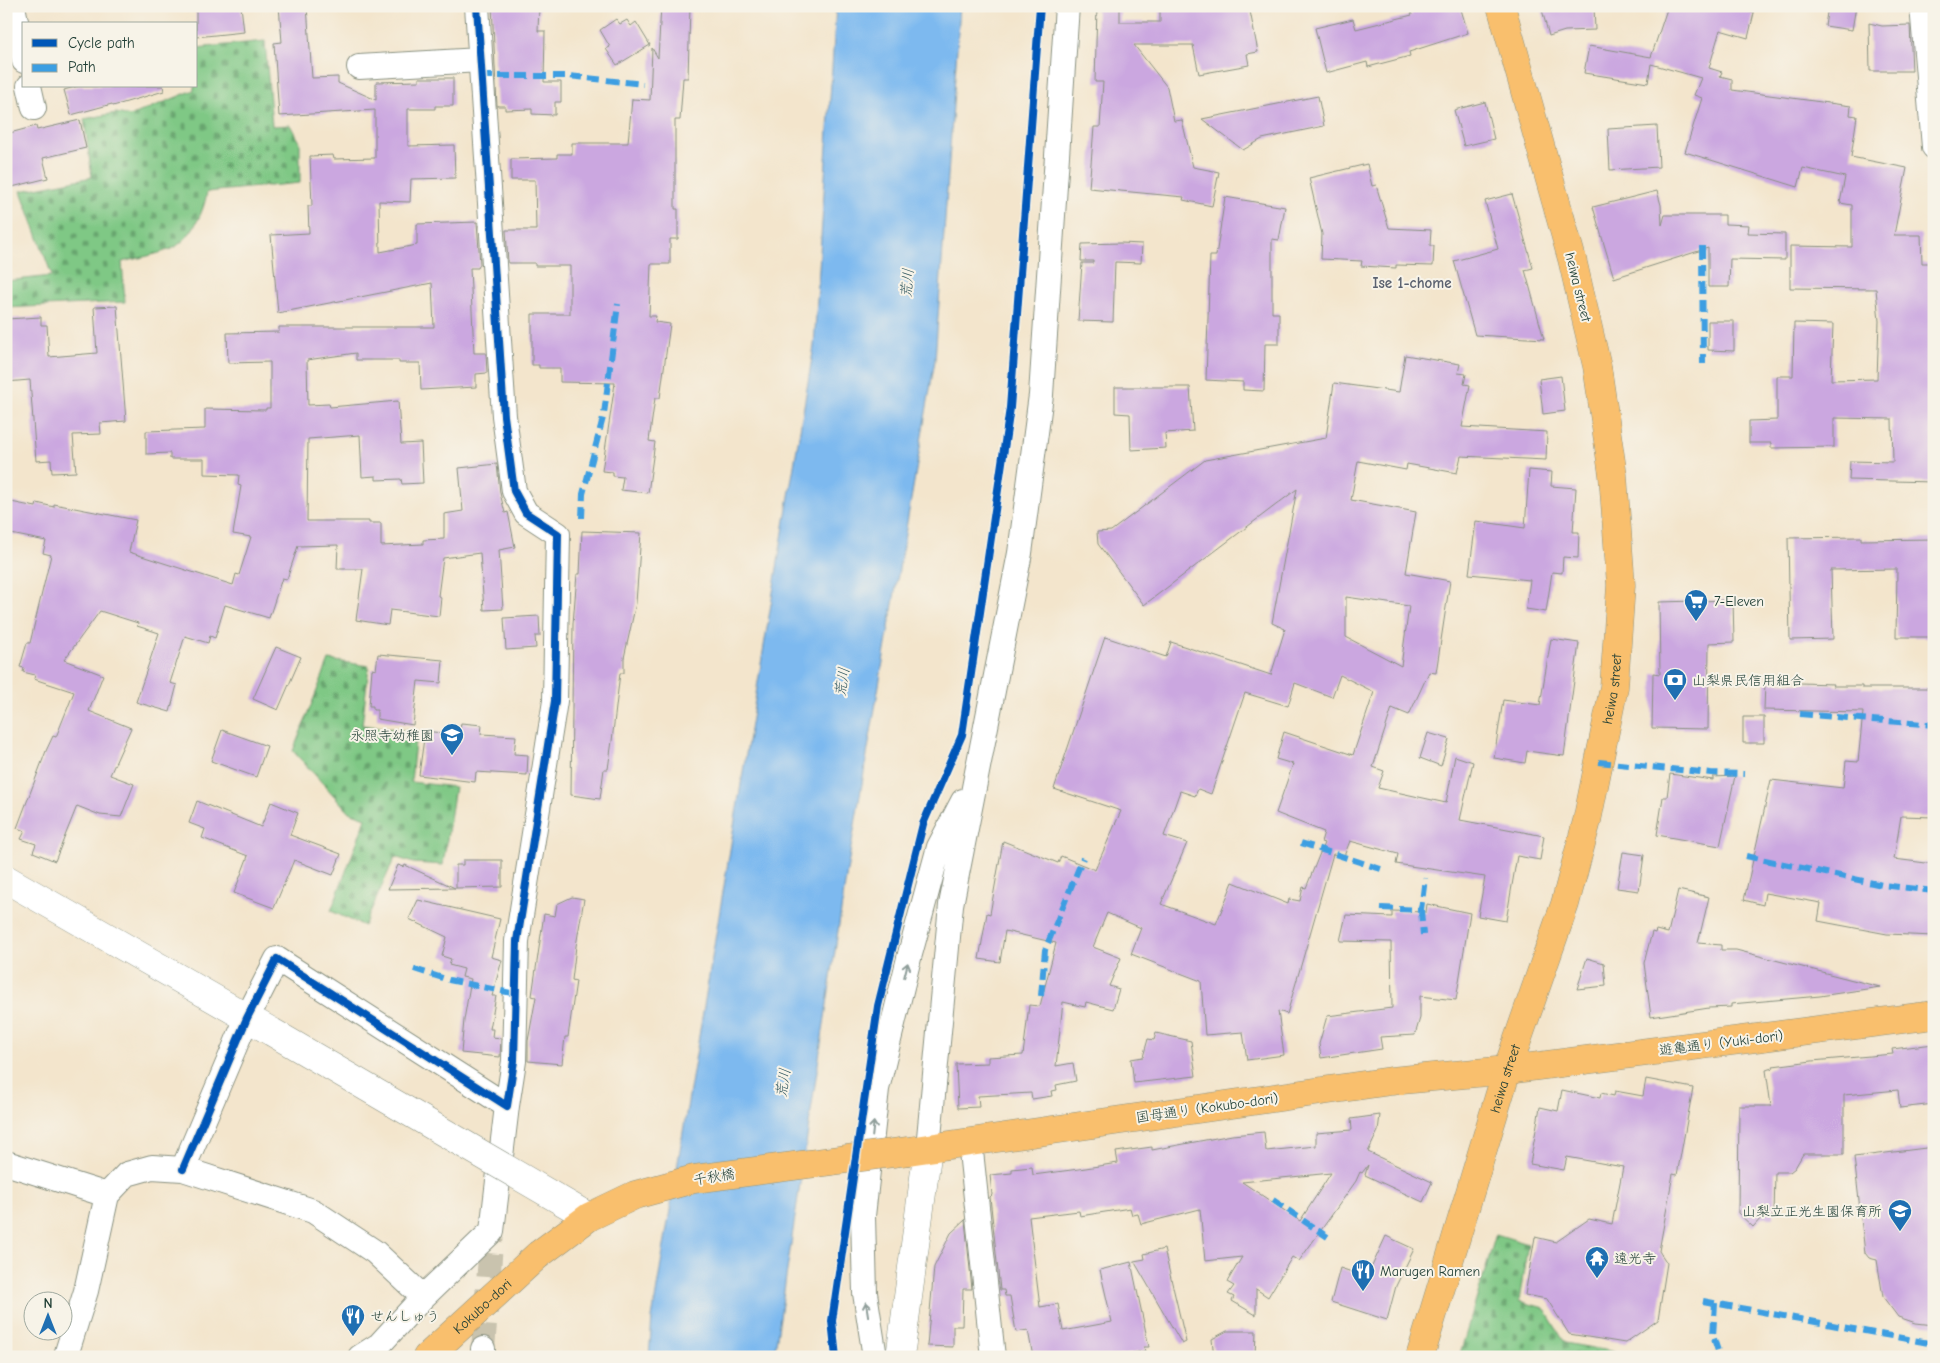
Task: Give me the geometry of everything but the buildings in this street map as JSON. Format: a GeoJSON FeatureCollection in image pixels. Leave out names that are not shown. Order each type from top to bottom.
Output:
{"type":"FeatureCollection","features":[{"type":"Feature","properties":{"kind":"main road","name":"heiwa street"},"geometry":{"type":"LineString","coordinates":[[1420,1357],[1507,1070],[1565,904],[1587,821],[1614,687],[1620,585],[1613,476],[1597,366],[1572,259],[1501,6]]}},
{"type":"Feature","properties":{"kind":"main road","name":"遊亀通り (Yuki-dori)"},"geometry":{"type":"LineString","coordinates":[[1507,1070],[1934,1015]]}},
{"type":"Feature","properties":{"kind":"main road","name":"国母通り (Kokubo-dori)"},"geometry":{"type":"LineString","coordinates":[[918,1149],[1391,1081],[1507,1070]]}},
{"type":"Feature","properties":{"kind":"main road","name":"千秋橋"},"geometry":{"type":"LineString","coordinates":[[538,1255],[589,1217],[634,1195],[694,1179],[918,1149]]}},
{"type":"Feature","properties":{"kind":"main road","name":"Kokubo-dori"},"geometry":{"type":"LineString","coordinates":[[427,1357],[538,1255]]}},
{"type":"Feature","properties":{"kind":"street"},"geometry":{"type":"LineString","coordinates":[[13,6],[22,51]]}},
{"type":"Feature","properties":{"kind":"street"},"geometry":{"type":"LineString","coordinates":[[360,1357],[380,1346],[423,1297],[492,1231],[514,1061],[517,941],[554,701],[558,534],[526,513],[514,491],[504,416],[477,6]]}},
{"type":"Feature","properties":{"kind":"street"},"geometry":{"type":"LineString","coordinates":[[900,1357],[918,1149],[951,905],[1020,553],[1042,395],[1067,6]]}},
{"type":"Feature","properties":{"kind":"street"},"geometry":{"type":"LineString","coordinates":[[1922,6],[1934,147]]}},
{"type":"Feature","properties":{"kind":"street"},"geometry":{"type":"LineString","coordinates":[[359,67],[480,60]]}},
{"type":"Feature","properties":{"kind":"street"},"geometry":{"type":"LineString","coordinates":[[874,1357],[865,1293],[863,1216],[877,1089],[910,954],[939,847],[975,779]]}},
{"type":"Feature","properties":{"kind":"street"},"geometry":{"type":"LineString","coordinates":[[6,879],[589,1217]]}},
{"type":"Feature","properties":{"kind":"street"},"geometry":{"type":"LineString","coordinates":[[183,1169],[247,1018],[277,960],[507,1106]]}},
{"type":"Feature","properties":{"kind":"street"},"geometry":{"type":"LineString","coordinates":[[970,1142],[993,1357]]}},
{"type":"Feature","properties":{"kind":"street"},"geometry":{"type":"LineString","coordinates":[[6,1164],[107,1195]]}},
{"type":"Feature","properties":{"kind":"street"},"geometry":{"type":"LineString","coordinates":[[67,1352],[86,1291],[107,1195],[127,1174],[152,1167],[183,1169],[313,1211],[375,1252],[423,1297]]}},
{"type":"Feature","properties":{"kind":"green space"},"geometry":{"type":"Polygon","coordinates":[[[265,41],[272,126],[290,125],[300,142],[300,183],[207,192],[200,216],[185,239],[178,245],[159,253],[122,262],[125,302],[6,308],[6,281],[52,276],[21,191],[92,177],[84,119],[116,113],[130,116],[194,90],[194,88],[198,88],[198,48],[265,41]]]}},
{"type":"Feature","properties":{"kind":"green space"},"geometry":{"type":"Polygon","coordinates":[[[329,660],[369,666],[362,725],[416,732],[411,782],[455,787],[443,865],[413,863],[395,857],[364,926],[331,911],[366,818],[349,812],[293,751],[329,660]]]}},
{"type":"Feature","properties":{"kind":"green space"},"geometry":{"type":"Polygon","coordinates":[[[1496,1234],[1528,1244],[1519,1301],[1544,1308],[1565,1343],[1643,1357],[1459,1357],[1496,1234]]]}},
{"type":"Feature","properties":{"kind":"water","name":"荒川"},"geometry":{"type":"Polygon","coordinates":[[[836,6],[960,6],[935,360],[847,871],[774,1357],[649,1357],[652,1318],[814,346],[836,6]]]}},
{"type":"Feature","properties":{"kind":"tunnel"},"geometry":{"type":"LineString","coordinates":[[483,1349],[492,1231]]}},
{"type":"Feature","properties":{"kind":"marked path"},"geometry":{"type":"LineString","coordinates":[[481,76],[568,76],[643,84]]}},
{"type":"Feature","properties":{"kind":"marked path"},"geometry":{"type":"LineString","coordinates":[[1702,246],[1703,364]]}},
{"type":"Feature","properties":{"kind":"marked path"},"geometry":{"type":"LineString","coordinates":[[582,518],[583,494],[604,414],[618,304]]}},
{"type":"Feature","properties":{"kind":"marked path"},"geometry":{"type":"LineString","coordinates":[[1800,714],[1934,725]]}},
{"type":"Feature","properties":{"kind":"marked path"},"geometry":{"type":"LineString","coordinates":[[1599,762],[1711,773],[1744,774]]}},
{"type":"Feature","properties":{"kind":"marked path"},"geometry":{"type":"LineString","coordinates":[[1301,843],[1384,870]]}},
{"type":"Feature","properties":{"kind":"marked path"},"geometry":{"type":"LineString","coordinates":[[1746,856],[1882,885],[1934,891]]}},
{"type":"Feature","properties":{"kind":"marked path"},"geometry":{"type":"LineString","coordinates":[[1041,996],[1045,950],[1083,858]]}},
{"type":"Feature","properties":{"kind":"marked path"},"geometry":{"type":"LineString","coordinates":[[1381,908],[1421,910],[1425,878]]}},
{"type":"Feature","properties":{"kind":"marked path"},"geometry":{"type":"LineString","coordinates":[[1421,910],[1423,935]]}},
{"type":"Feature","properties":{"kind":"marked path"},"geometry":{"type":"LineString","coordinates":[[414,969],[449,980],[516,994]]}},
{"type":"Feature","properties":{"kind":"marked path"},"geometry":{"type":"LineString","coordinates":[[1273,1200],[1329,1238]]}},
{"type":"Feature","properties":{"kind":"marked path"},"geometry":{"type":"LineString","coordinates":[[1703,1301],[1934,1344]]}},
{"type":"Feature","properties":{"kind":"marked path"},"geometry":{"type":"LineString","coordinates":[[1715,1303],[1713,1336],[1720,1357]]}},
{"type":"Feature","properties":{"kind":"cycle path"},"geometry":{"type":"LineString","coordinates":[[183,1169],[247,1018],[277,959],[507,1106],[514,1061],[517,941],[555,701],[558,534],[526,513],[514,491],[504,416],[477,6]]}},
{"type":"Feature","properties":{"kind":"cycle path"},"geometry":{"type":"LineString","coordinates":[[836,1357],[832,1321],[878,1006],[923,824],[962,735],[1010,408],[1040,6]]}},
{"type":"Feature","properties":{"kind":"place","name":"7-Eleven"},"geometry":{"type":"Point","coordinates":[1696,622]}},
{"type":"Feature","properties":{"kind":"place","name":"山梨県民信用組合"},"geometry":{"type":"Point","coordinates":[1675,701]}},
{"type":"Feature","properties":{"kind":"place","name":"永照寺幼稚園"},"geometry":{"type":"Point","coordinates":[452,756]}},
{"type":"Feature","properties":{"kind":"place","name":"山梨立正光生園保育所"},"geometry":{"type":"Point","coordinates":[1900,1232]}},
{"type":"Feature","properties":{"kind":"place","name":"遠光寺"},"geometry":{"type":"Point","coordinates":[1597,1279]}},
{"type":"Feature","properties":{"kind":"place","name":"Marugen Ramen"},"geometry":{"type":"Point","coordinates":[1363,1292]}},
{"type":"Feature","properties":{"kind":"place","name":"せんしゅう"},"geometry":{"type":"Point","coordinates":[353,1337]}},
{"type":"Feature","properties":{"kind":"district","name":"Ise 1-chome"},"geometry":{"type":"Point","coordinates":[1412,283]}}]}
